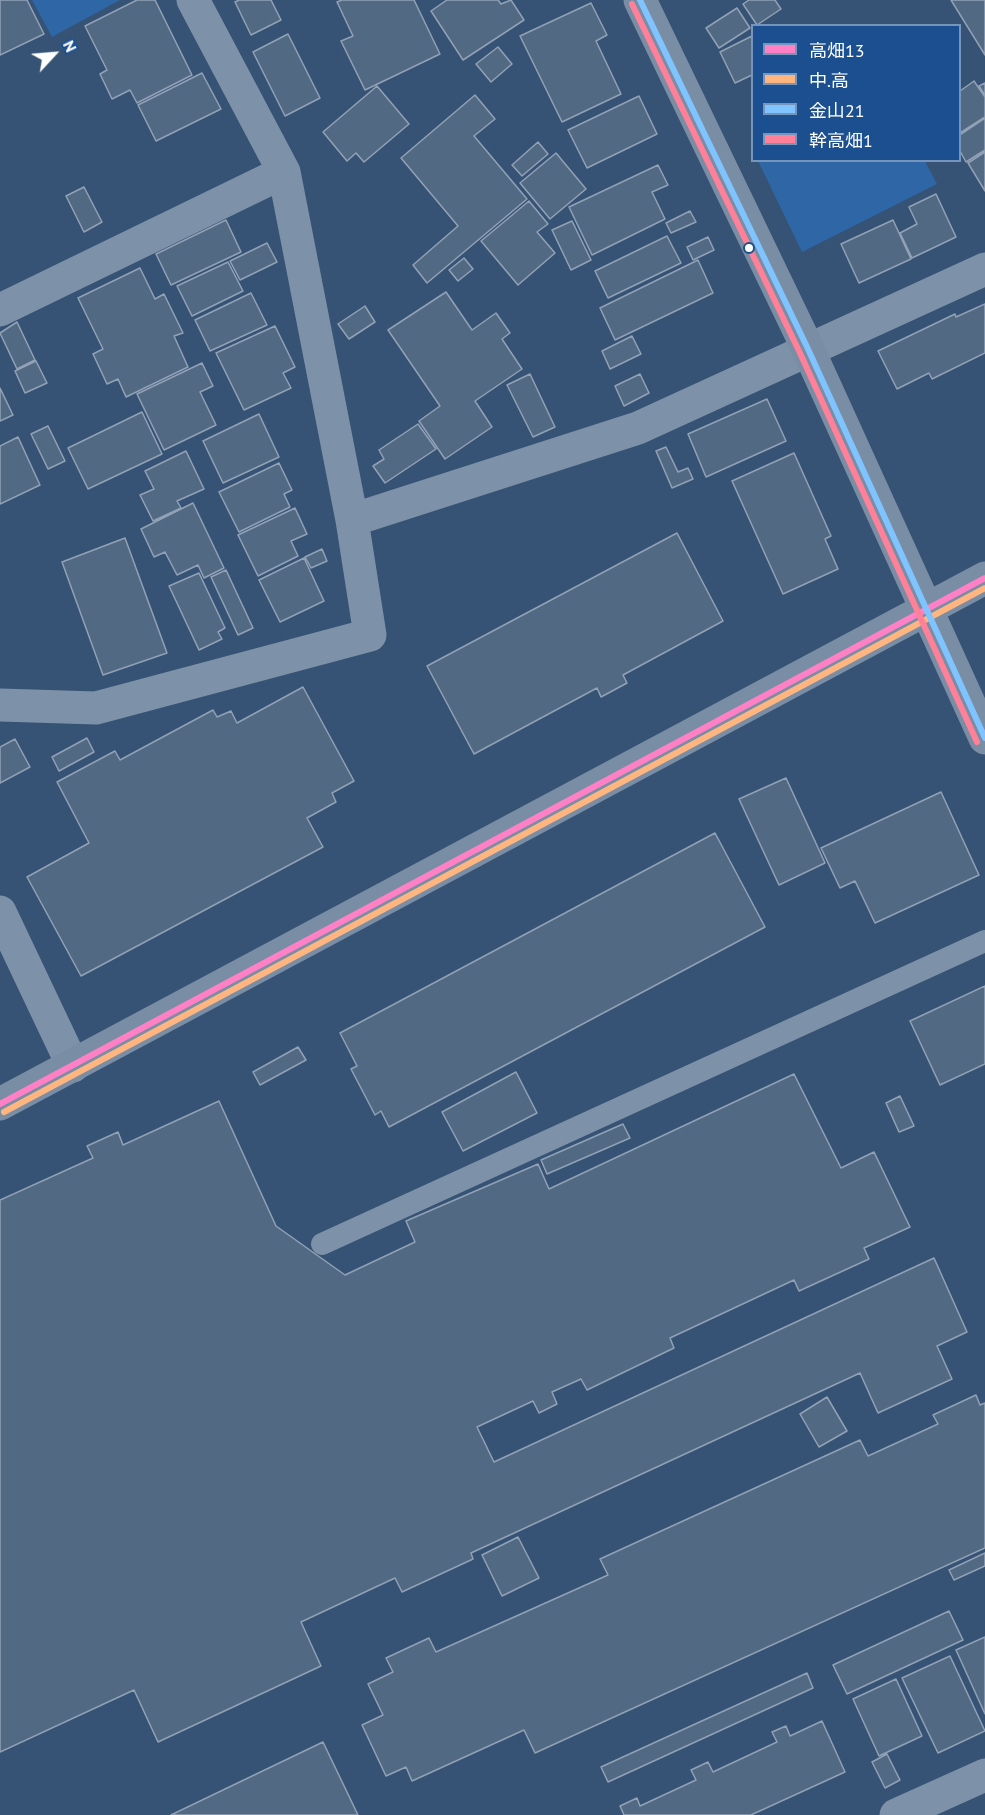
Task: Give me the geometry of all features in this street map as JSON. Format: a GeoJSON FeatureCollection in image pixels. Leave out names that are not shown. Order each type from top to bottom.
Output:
{"type":"FeatureCollection","features":[{"type":"Feature","properties":{"kind":"street"},"geometry":{"type":"LineString","coordinates":[[0,705],[96,708],[370,635],[352,520],[284,172],[193,0]]}},
{"type":"Feature","properties":{"kind":"street"},"geometry":{"type":"LineString","coordinates":[[640,0],[808,349],[985,738]]}},
{"type":"Feature","properties":{"kind":"street"},"geometry":{"type":"LineString","coordinates":[[0,310],[284,172]]}},
{"type":"Feature","properties":{"kind":"street"},"geometry":{"type":"LineString","coordinates":[[352,520],[638,428],[985,268]]}},
{"type":"Feature","properties":{"kind":"street"},"geometry":{"type":"LineString","coordinates":[[0,1104],[985,578]]}},
{"type":"Feature","properties":{"kind":"street"},"geometry":{"type":"LineString","coordinates":[[0,912],[73,1066]]}},
{"type":"Feature","properties":{"kind":"street"},"geometry":{"type":"LineString","coordinates":[[896,1815],[985,1775]]}},
{"type":"Feature","properties":{"kind":"lane"},"geometry":{"type":"LineString","coordinates":[[322,1244],[985,941]]}},
{"type":"Feature","properties":{"kind":"shaded area"},"geometry":{"type":"Polygon","coordinates":[[[32,0],[120,0],[52,37],[32,0]]]}},
{"type":"Feature","properties":{"kind":"shaded area"},"geometry":{"type":"Polygon","coordinates":[[[758,162],[926,162],[937,184],[802,252],[758,162]]]}},
{"type":"Feature","properties":{"kind":"building"},"geometry":{"type":"Polygon","coordinates":[[[0,0],[27,0],[44,34],[0,55],[0,0]]]}},
{"type":"Feature","properties":{"kind":"building"},"geometry":{"type":"Polygon","coordinates":[[[137,0],[155,0],[192,75],[137,103],[130,90],[112,99],[100,74],[107,70],[85,26],[137,0]]]}},
{"type":"Feature","properties":{"kind":"building"},"geometry":{"type":"Polygon","coordinates":[[[271,0],[281,20],[251,35],[235,2],[271,0]]]}},
{"type":"Feature","properties":{"kind":"building"},"geometry":{"type":"Polygon","coordinates":[[[342,0],[414,0],[440,54],[365,90],[341,41],[353,36],[337,2],[342,0]]]}},
{"type":"Feature","properties":{"kind":"building"},"geometry":{"type":"Polygon","coordinates":[[[447,0],[498,0],[501,4],[511,0],[524,20],[463,60],[431,11],[447,0]]]}},
{"type":"Feature","properties":{"kind":"building"},"geometry":{"type":"Polygon","coordinates":[[[749,0],[775,0],[781,9],[756,24],[743,4],[749,0]]]}},
{"type":"Feature","properties":{"kind":"building"},"geometry":{"type":"Polygon","coordinates":[[[951,0],[985,0],[985,55],[951,0]]]}},
{"type":"Feature","properties":{"kind":"building"},"geometry":{"type":"Polygon","coordinates":[[[591,3],[607,35],[596,41],[621,94],[562,122],[520,36],[591,3]]]}},
{"type":"Feature","properties":{"kind":"building"},"geometry":{"type":"Polygon","coordinates":[[[737,8],[750,28],[719,48],[706,28],[737,8]]]}},
{"type":"Feature","properties":{"kind":"building"},"geometry":{"type":"Polygon","coordinates":[[[288,34],[320,98],[285,116],[253,52],[288,34]]]}},
{"type":"Feature","properties":{"kind":"building"},"geometry":{"type":"Polygon","coordinates":[[[751,36],[751,75],[735,83],[720,52],[751,36]]]}},
{"type":"Feature","properties":{"kind":"building"},"geometry":{"type":"Polygon","coordinates":[[[498,47],[512,64],[491,82],[476,64],[498,47]]]}},
{"type":"Feature","properties":{"kind":"building"},"geometry":{"type":"Polygon","coordinates":[[[202,73],[221,109],[156,141],[138,105],[202,73]]]}},
{"type":"Feature","properties":{"kind":"building"},"geometry":{"type":"Polygon","coordinates":[[[974,81],[985,97],[985,117],[961,132],[961,90],[974,81]]]}},
{"type":"Feature","properties":{"kind":"building"},"geometry":{"type":"Polygon","coordinates":[[[985,83],[985,95],[979,86],[985,83]]]}},
{"type":"Feature","properties":{"kind":"building"},"geometry":{"type":"Polygon","coordinates":[[[377,86],[409,124],[364,162],[356,153],[347,161],[323,132],[377,86]]]}},
{"type":"Feature","properties":{"kind":"building"},"geometry":{"type":"Polygon","coordinates":[[[475,95],[495,119],[474,136],[527,199],[427,283],[413,265],[458,226],[401,158],[475,95]]]}},
{"type":"Feature","properties":{"kind":"building"},"geometry":{"type":"Polygon","coordinates":[[[639,96],[657,134],[587,168],[568,130],[639,96]]]}},
{"type":"Feature","properties":{"kind":"building"},"geometry":{"type":"Polygon","coordinates":[[[985,118],[985,150],[966,162],[961,153],[961,134],[985,118]]]}},
{"type":"Feature","properties":{"kind":"building"},"geometry":{"type":"Polygon","coordinates":[[[538,142],[548,154],[522,176],[512,165],[538,142]]]}},
{"type":"Feature","properties":{"kind":"building"},"geometry":{"type":"Polygon","coordinates":[[[985,152],[985,191],[968,163],[985,152]]]}},
{"type":"Feature","properties":{"kind":"building"},"geometry":{"type":"Polygon","coordinates":[[[556,153],[586,189],[550,219],[520,183],[556,153]]]}},
{"type":"Feature","properties":{"kind":"building"},"geometry":{"type":"Polygon","coordinates":[[[658,165],[668,185],[652,192],[665,219],[592,255],[569,207],[658,165]]]}},
{"type":"Feature","properties":{"kind":"building"},"geometry":{"type":"Polygon","coordinates":[[[84,187],[102,222],[84,232],[66,196],[84,187]]]}},
{"type":"Feature","properties":{"kind":"building"},"geometry":{"type":"Polygon","coordinates":[[[936,194],[956,237],[912,258],[900,233],[917,224],[909,207],[936,194]]]}},
{"type":"Feature","properties":{"kind":"building"},"geometry":{"type":"Polygon","coordinates":[[[529,201],[548,224],[537,232],[555,253],[518,285],[481,241],[529,201]]]}},
{"type":"Feature","properties":{"kind":"building"},"geometry":{"type":"Polygon","coordinates":[[[690,211],[696,222],[671,233],[666,223],[690,211]]]}},
{"type":"Feature","properties":{"kind":"building"},"geometry":{"type":"Polygon","coordinates":[[[226,220],[241,252],[171,285],[156,254],[226,220]]]}},
{"type":"Feature","properties":{"kind":"building"},"geometry":{"type":"Polygon","coordinates":[[[893,220],[911,259],[859,283],[841,244],[893,220]]]}},
{"type":"Feature","properties":{"kind":"building"},"geometry":{"type":"Polygon","coordinates":[[[572,221],[591,260],[571,270],[552,230],[572,221]]]}},
{"type":"Feature","properties":{"kind":"building"},"geometry":{"type":"Polygon","coordinates":[[[667,236],[681,263],[608,298],[595,271],[667,236]]]}},
{"type":"Feature","properties":{"kind":"building"},"geometry":{"type":"Polygon","coordinates":[[[708,237],[714,250],[693,260],[687,247],[708,237]]]}},
{"type":"Feature","properties":{"kind":"building"},"geometry":{"type":"Polygon","coordinates":[[[267,243],[277,262],[240,280],[230,261],[267,243]]]}},
{"type":"Feature","properties":{"kind":"building"},"geometry":{"type":"Polygon","coordinates":[[[464,258],[473,269],[458,281],[449,270],[464,258]]]}},
{"type":"Feature","properties":{"kind":"building"},"geometry":{"type":"Polygon","coordinates":[[[698,260],[713,293],[615,340],[600,308],[698,260]]]}},
{"type":"Feature","properties":{"kind":"building"},"geometry":{"type":"Polygon","coordinates":[[[228,262],[243,291],[192,316],[177,286],[228,262]]]}},
{"type":"Feature","properties":{"kind":"building"},"geometry":{"type":"Polygon","coordinates":[[[140,268],[155,299],[164,294],[183,333],[174,336],[188,367],[126,397],[118,379],[107,384],[93,354],[103,349],[78,298],[140,268]]]}},
{"type":"Feature","properties":{"kind":"building"},"geometry":{"type":"Polygon","coordinates":[[[446,292],[472,330],[496,313],[510,333],[502,339],[522,369],[475,401],[492,427],[445,459],[419,421],[440,406],[388,330],[446,292]]]}},
{"type":"Feature","properties":{"kind":"building"},"geometry":{"type":"Polygon","coordinates":[[[251,293],[267,325],[210,351],[195,320],[251,293]]]}},
{"type":"Feature","properties":{"kind":"building"},"geometry":{"type":"Polygon","coordinates":[[[985,304],[985,353],[932,379],[929,373],[897,389],[878,351],[955,314],[956,317],[985,304]]]}},
{"type":"Feature","properties":{"kind":"building"},"geometry":{"type":"Polygon","coordinates":[[[365,306],[375,322],[349,339],[338,324],[365,306]]]}},
{"type":"Feature","properties":{"kind":"building"},"geometry":{"type":"Polygon","coordinates":[[[17,322],[35,360],[17,369],[0,333],[17,322]]]}},
{"type":"Feature","properties":{"kind":"building"},"geometry":{"type":"Polygon","coordinates":[[[275,326],[295,367],[283,373],[291,388],[244,410],[216,353],[275,326]]]}},
{"type":"Feature","properties":{"kind":"building"},"geometry":{"type":"Polygon","coordinates":[[[632,336],[641,354],[610,369],[602,351],[632,336]]]}},
{"type":"Feature","properties":{"kind":"building"},"geometry":{"type":"Polygon","coordinates":[[[36,361],[47,383],[25,393],[15,371],[36,361]]]}},
{"type":"Feature","properties":{"kind":"building"},"geometry":{"type":"Polygon","coordinates":[[[202,363],[213,386],[200,392],[216,425],[164,450],[137,394],[202,363]]]}},
{"type":"Feature","properties":{"kind":"building"},"geometry":{"type":"Polygon","coordinates":[[[530,374],[555,427],[533,437],[507,385],[530,374]]]}},
{"type":"Feature","properties":{"kind":"building"},"geometry":{"type":"Polygon","coordinates":[[[640,374],[649,393],[624,406],[615,386],[640,374]]]}},
{"type":"Feature","properties":{"kind":"building"},"geometry":{"type":"Polygon","coordinates":[[[0,388],[13,415],[0,421],[0,388]]]}},
{"type":"Feature","properties":{"kind":"building"},"geometry":{"type":"Polygon","coordinates":[[[767,399],[786,441],[706,477],[688,434],[767,399]]]}},
{"type":"Feature","properties":{"kind":"building"},"geometry":{"type":"Polygon","coordinates":[[[142,412],[162,454],[88,489],[68,448],[142,412]]]}},
{"type":"Feature","properties":{"kind":"building"},"geometry":{"type":"Polygon","coordinates":[[[259,414],[279,457],[223,483],[203,441],[259,414]]]}},
{"type":"Feature","properties":{"kind":"building"},"geometry":{"type":"Polygon","coordinates":[[[418,424],[436,449],[385,483],[373,466],[384,459],[379,450],[418,424]]]}},
{"type":"Feature","properties":{"kind":"building"},"geometry":{"type":"Polygon","coordinates":[[[48,426],[65,461],[48,469],[31,434],[48,426]]]}},
{"type":"Feature","properties":{"kind":"building"},"geometry":{"type":"Polygon","coordinates":[[[18,437],[40,485],[0,504],[0,446],[18,437]]]}},
{"type":"Feature","properties":{"kind":"building"},"geometry":{"type":"Polygon","coordinates":[[[666,447],[678,472],[688,468],[693,479],[672,488],[656,451],[666,447]]]}},
{"type":"Feature","properties":{"kind":"building"},"geometry":{"type":"Polygon","coordinates":[[[186,451],[204,489],[177,501],[181,508],[153,521],[140,495],[154,489],[145,471],[186,451]]]}},
{"type":"Feature","properties":{"kind":"building"},"geometry":{"type":"Polygon","coordinates":[[[794,453],[831,536],[825,539],[838,569],[783,594],[732,481],[794,453]]]}},
{"type":"Feature","properties":{"kind":"building"},"geometry":{"type":"Polygon","coordinates":[[[279,463],[292,490],[284,494],[290,507],[239,532],[219,492],[279,463]]]}},
{"type":"Feature","properties":{"kind":"building"},"geometry":{"type":"Polygon","coordinates":[[[193,503],[224,568],[204,578],[198,565],[177,575],[165,552],[154,557],[141,529],[193,503]]]}},
{"type":"Feature","properties":{"kind":"building"},"geometry":{"type":"Polygon","coordinates":[[[295,508],[307,534],[291,541],[298,556],[258,576],[238,535],[295,508]]]}},
{"type":"Feature","properties":{"kind":"building"},"geometry":{"type":"Polygon","coordinates":[[[677,533],[723,621],[623,675],[627,683],[601,697],[597,688],[474,754],[427,666],[677,533]]]}},
{"type":"Feature","properties":{"kind":"building"},"geometry":{"type":"Polygon","coordinates":[[[125,538],[167,653],[103,675],[62,562],[125,538]]]}},
{"type":"Feature","properties":{"kind":"building"},"geometry":{"type":"Polygon","coordinates":[[[322,549],[327,561],[311,568],[305,557],[322,549]]]}},
{"type":"Feature","properties":{"kind":"building"},"geometry":{"type":"Polygon","coordinates":[[[304,558],[324,601],[280,622],[259,580],[304,558]]]}},
{"type":"Feature","properties":{"kind":"building"},"geometry":{"type":"Polygon","coordinates":[[[226,570],[253,628],[238,635],[211,577],[226,570]]]}},
{"type":"Feature","properties":{"kind":"building"},"geometry":{"type":"Polygon","coordinates":[[[199,573],[225,628],[218,632],[222,639],[199,650],[169,586],[199,573]]]}},
{"type":"Feature","properties":{"kind":"building"},"geometry":{"type":"Polygon","coordinates":[[[303,687],[354,781],[332,793],[336,802],[307,818],[323,847],[81,976],[27,877],[89,843],[57,782],[115,751],[120,760],[213,710],[217,717],[231,711],[237,723],[303,687]]]}},
{"type":"Feature","properties":{"kind":"building"},"geometry":{"type":"Polygon","coordinates":[[[87,738],[94,752],[59,771],[52,757],[87,738]]]}},
{"type":"Feature","properties":{"kind":"building"},"geometry":{"type":"Polygon","coordinates":[[[15,739],[30,767],[0,783],[0,747],[15,739]]]}},
{"type":"Feature","properties":{"kind":"building"},"geometry":{"type":"Polygon","coordinates":[[[786,778],[825,863],[779,885],[739,799],[786,778]]]}},
{"type":"Feature","properties":{"kind":"building"},"geometry":{"type":"Polygon","coordinates":[[[941,792],[979,875],[875,923],[855,881],[840,888],[821,848],[941,792]]]}},
{"type":"Feature","properties":{"kind":"building"},"geometry":{"type":"Polygon","coordinates":[[[715,833],[765,927],[389,1127],[381,1111],[375,1115],[351,1069],[357,1066],[340,1033],[715,833]]]}},
{"type":"Feature","properties":{"kind":"building"},"geometry":{"type":"Polygon","coordinates":[[[985,986],[985,1064],[940,1085],[910,1021],[985,986]]]}},
{"type":"Feature","properties":{"kind":"building"},"geometry":{"type":"Polygon","coordinates":[[[298,1047],[306,1060],[260,1085],[253,1072],[298,1047]]]}},
{"type":"Feature","properties":{"kind":"building"},"geometry":{"type":"Polygon","coordinates":[[[516,1072],[537,1113],[463,1151],[442,1112],[516,1072]]]}},
{"type":"Feature","properties":{"kind":"building"},"geometry":{"type":"Polygon","coordinates":[[[794,1074],[841,1168],[874,1152],[910,1227],[864,1248],[869,1259],[799,1291],[794,1280],[670,1338],[674,1348],[587,1390],[581,1379],[552,1392],[557,1404],[539,1413],[533,1401],[477,1427],[494,1462],[934,1258],[967,1332],[937,1346],[952,1379],[878,1413],[860,1373],[471,1553],[473,1559],[402,1592],[395,1578],[301,1622],[321,1666],[158,1742],[134,1690],[0,1752],[0,1200],[93,1158],[87,1146],[118,1132],[123,1145],[219,1101],[276,1226],[345,1275],[415,1242],[406,1221],[538,1164],[549,1189],[794,1074]]]}},
{"type":"Feature","properties":{"kind":"building"},"geometry":{"type":"Polygon","coordinates":[[[900,1096],[914,1126],[899,1132],[886,1103],[900,1096]]]}},
{"type":"Feature","properties":{"kind":"building"},"geometry":{"type":"Polygon","coordinates":[[[623,1124],[630,1138],[547,1174],[541,1160],[623,1124]]]}},
{"type":"Feature","properties":{"kind":"building"},"geometry":{"type":"Polygon","coordinates":[[[976,1395],[980,1405],[985,1403],[985,1548],[535,1753],[524,1730],[412,1781],[406,1767],[386,1776],[362,1725],[383,1715],[368,1684],[393,1672],[386,1658],[429,1638],[436,1652],[608,1575],[600,1559],[860,1440],[868,1456],[938,1424],[933,1415],[976,1395]]]}},
{"type":"Feature","properties":{"kind":"building"},"geometry":{"type":"Polygon","coordinates":[[[827,1397],[847,1431],[819,1447],[800,1414],[827,1397]]]}},
{"type":"Feature","properties":{"kind":"building"},"geometry":{"type":"Polygon","coordinates":[[[518,1537],[539,1578],[502,1596],[482,1555],[518,1537]]]}},
{"type":"Feature","properties":{"kind":"building"},"geometry":{"type":"Polygon","coordinates":[[[985,1553],[985,1566],[954,1580],[949,1570],[985,1553]]]}},
{"type":"Feature","properties":{"kind":"building"},"geometry":{"type":"Polygon","coordinates":[[[949,1611],[963,1640],[847,1694],[833,1665],[949,1611]]]}},
{"type":"Feature","properties":{"kind":"building"},"geometry":{"type":"Polygon","coordinates":[[[985,1637],[985,1714],[956,1650],[985,1637]]]}},
{"type":"Feature","properties":{"kind":"building"},"geometry":{"type":"Polygon","coordinates":[[[950,1656],[985,1731],[938,1753],[902,1678],[950,1656]]]}},
{"type":"Feature","properties":{"kind":"building"},"geometry":{"type":"Polygon","coordinates":[[[807,1673],[813,1688],[608,1782],[601,1767],[807,1673]]]}},
{"type":"Feature","properties":{"kind":"building"},"geometry":{"type":"Polygon","coordinates":[[[896,1679],[922,1736],[879,1756],[853,1699],[896,1679]]]}},
{"type":"Feature","properties":{"kind":"building"},"geometry":{"type":"Polygon","coordinates":[[[822,1721],[845,1772],[751,1815],[624,1815],[620,1806],[637,1798],[640,1806],[696,1780],[691,1770],[708,1762],[713,1772],[777,1742],[772,1732],[786,1726],[790,1736],[822,1721]]]}},
{"type":"Feature","properties":{"kind":"building"},"geometry":{"type":"Polygon","coordinates":[[[323,1742],[358,1815],[171,1815],[323,1742]]]}},
{"type":"Feature","properties":{"kind":"building"},"geometry":{"type":"Polygon","coordinates":[[[887,1754],[900,1780],[885,1788],[872,1762],[887,1754]]]}},
{"type":"Feature","properties":{"kind":"transit line","name":"金山21"},"geometry":{"type":"LineString","coordinates":[[640,0],[808,349],[985,738]]}},
{"type":"Feature","properties":{"kind":"transit line","name":"幹高畑1"},"geometry":{"type":"LineString","coordinates":[[632,4],[800,353],[977,742]]}},
{"type":"Feature","properties":{"kind":"transit line","name":"高畑13"},"geometry":{"type":"LineString","coordinates":[[0,1104],[985,578]]}},
{"type":"Feature","properties":{"kind":"transit line","name":"中.高"},"geometry":{"type":"LineString","coordinates":[[4,1112],[985,588]]}}]}
